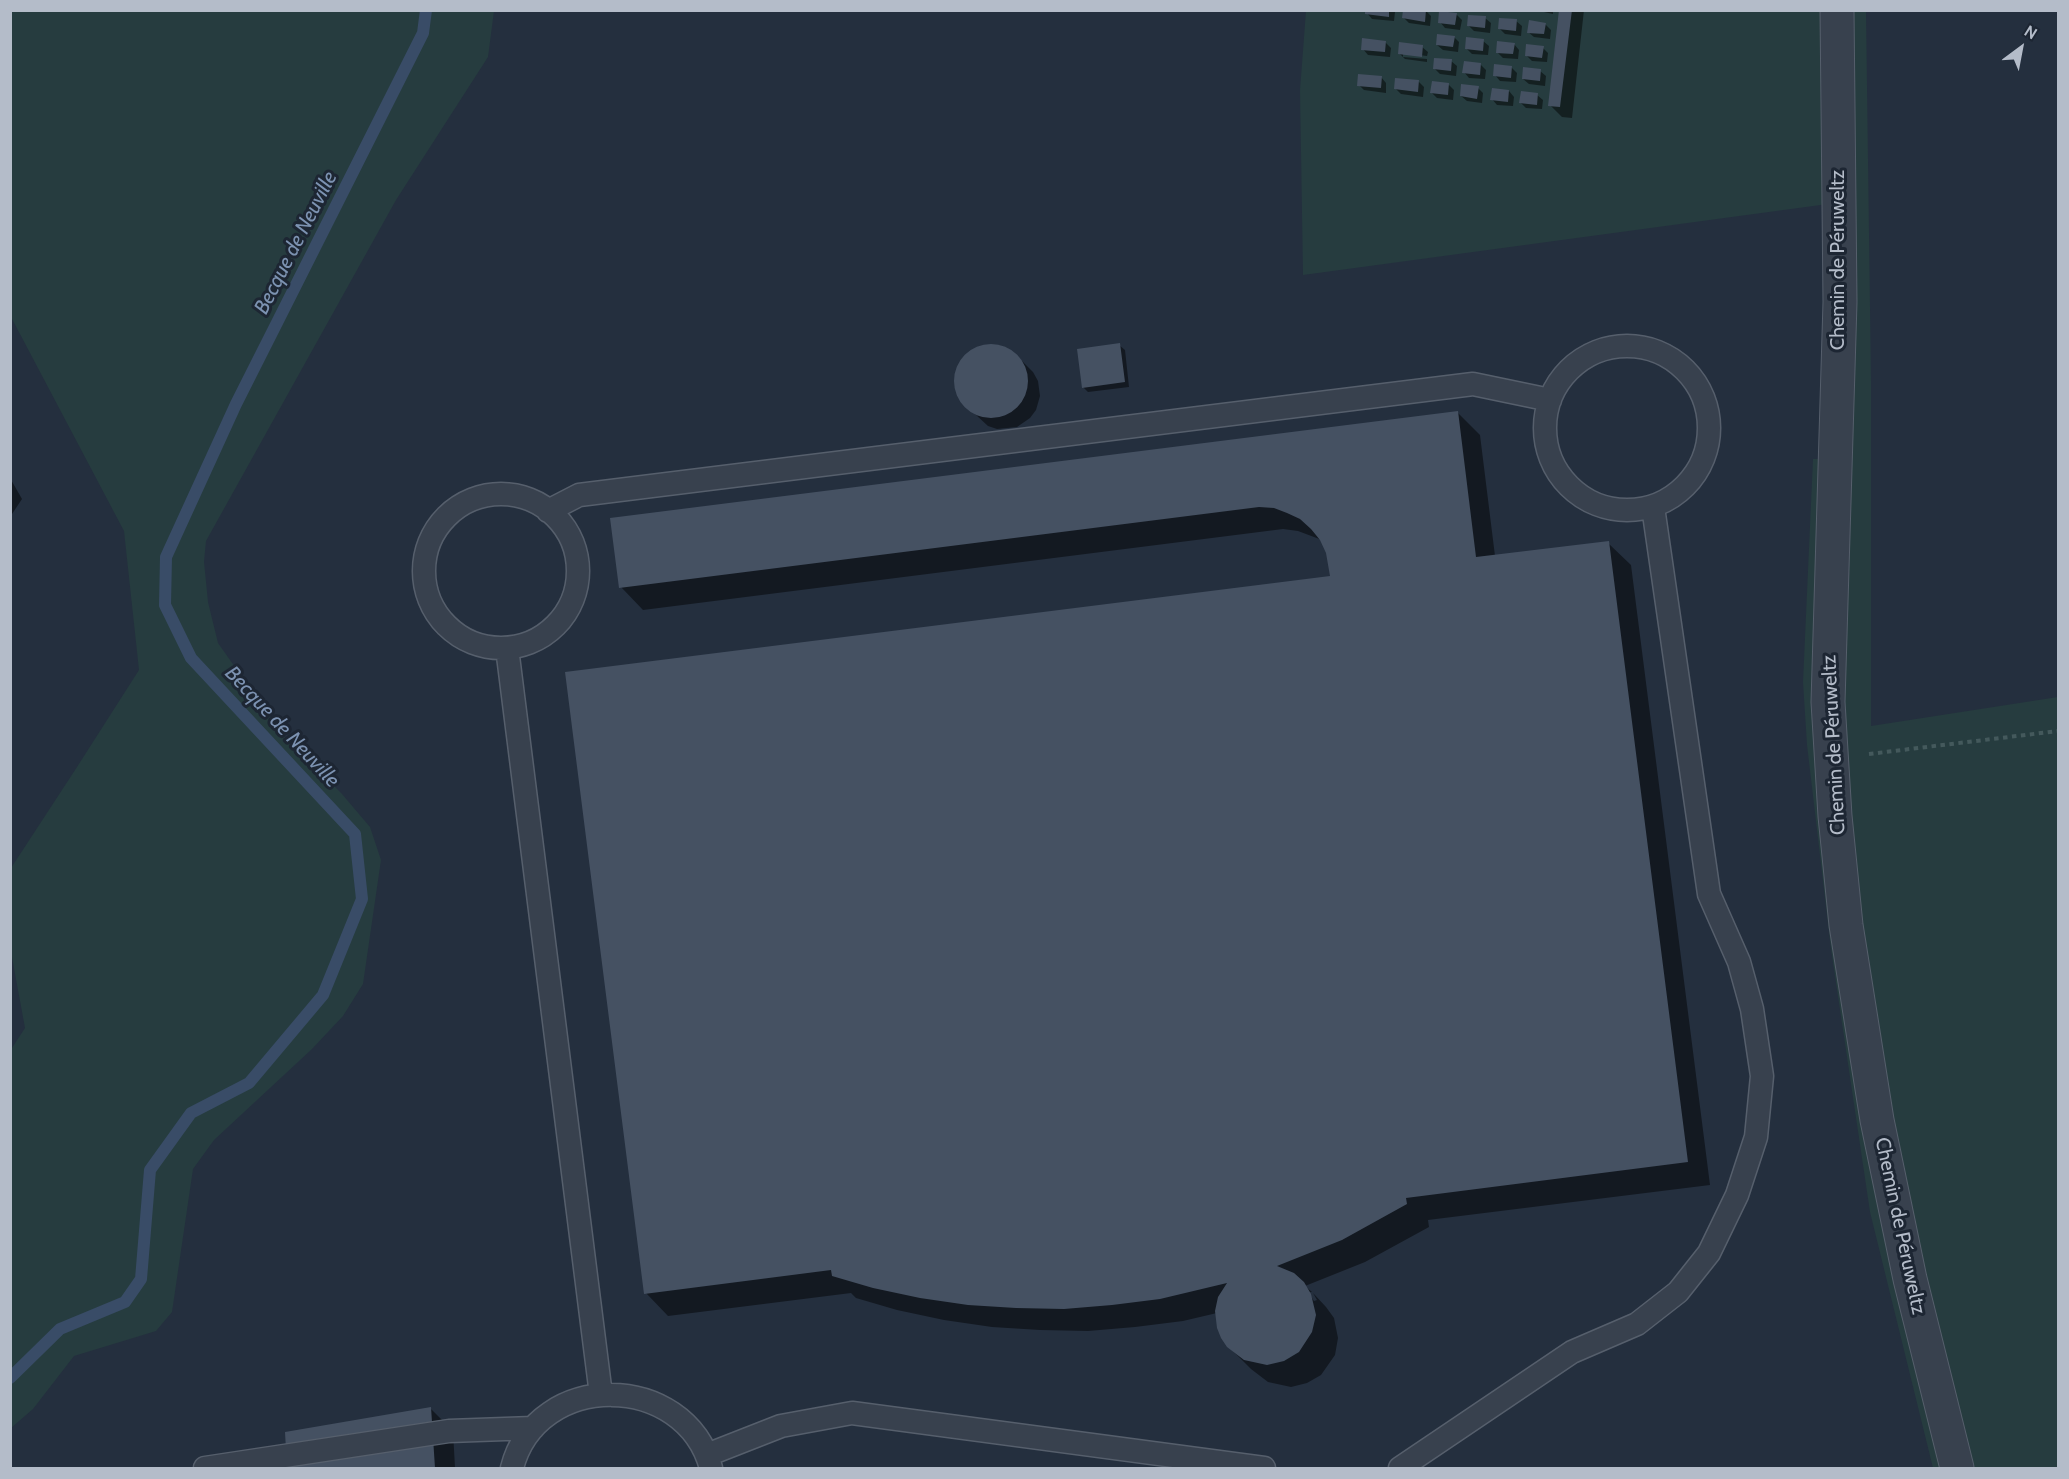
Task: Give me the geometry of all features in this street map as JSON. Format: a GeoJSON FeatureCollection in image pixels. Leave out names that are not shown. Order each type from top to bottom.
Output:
{"type":"FeatureCollection","features":[{"type":"Feature","properties":{"kind":"street","name":"Chemin de Péruweltz"},"geometry":{"type":"LineString","coordinates":[[1837,10],[1840,302],[1828,680],[1831,758],[1846,925],[1877,1120],[1910,1279],[1957,1468]]}},
{"type":"Feature","properties":{"kind":"lane"},"geometry":{"type":"LineString","coordinates":[[1622,346],[1648,348],[1672,360],[1692,377],[1704,400],[1710,426],[1706,452],[1695,476],[1676,495],[1653,507],[1627,511],[1599,506],[1574,492],[1556,471],[1545,445],[1545,416],[1550,400],[1554,389],[1571,367],[1594,352],[1622,346]]}},
{"type":"Feature","properties":{"kind":"lane"},"geometry":{"type":"LineString","coordinates":[[548,510],[579,495],[1473,384],[1550,400]]}},
{"type":"Feature","properties":{"kind":"lane"},"geometry":{"type":"LineString","coordinates":[[492,494],[518,495],[548,510],[561,522],[574,544],[579,570],[575,596],[563,618],[544,636],[520,647],[507,648],[494,649],[469,642],[448,628],[432,608],[424,584],[424,558],[432,535],[447,514],[468,500],[492,494]]}},
{"type":"Feature","properties":{"kind":"lane"},"geometry":{"type":"LineString","coordinates":[[1400,1468],[1572,1352],[1637,1324],[1678,1292],[1709,1253],[1737,1195],[1756,1137],[1762,1076],[1752,1009],[1738,962],[1709,894],[1653,507]]}},
{"type":"Feature","properties":{"kind":"lane"},"geometry":{"type":"LineString","coordinates":[[507,648],[601,1395]]}},
{"type":"Feature","properties":{"kind":"lane"},"geometry":{"type":"LineString","coordinates":[[512,1468],[515,1457],[533,1428],[560,1407],[592,1395],[626,1394],[659,1405],[688,1426],[709,1462],[782,1426],[852,1413],[1264,1468]]}},
{"type":"Feature","properties":{"kind":"lane"},"geometry":{"type":"LineString","coordinates":[[205,1468],[449,1431],[533,1428]]}},
{"type":"Feature","properties":{"kind":"path"},"geometry":{"type":"LineString","coordinates":[[1831,758],[2058,731]]}},
{"type":"Feature","properties":{"kind":"green space"},"geometry":{"type":"Polygon","coordinates":[[[10,11],[494,11],[488,57],[396,200],[206,541],[204,562],[208,602],[218,643],[283,735],[342,794],[370,827],[381,860],[363,984],[343,1016],[312,1049],[214,1140],[193,1169],[172,1312],[156,1331],[74,1356],[33,1409],[11,1428],[10,1051],[25,1028],[11,952],[11,868],[139,670],[124,531],[11,317],[10,11]]]}},
{"type":"Feature","properties":{"kind":"green space"},"geometry":{"type":"Polygon","coordinates":[[[1306,11],[1866,11],[1871,381],[1871,726],[2058,697],[2058,1468],[1933,1468],[1870,1212],[1831,949],[1807,745],[1803,682],[1813,459],[1825,459],[1828,204],[1303,275],[1300,90],[1306,11]]]}},
{"type":"Feature","properties":{"kind":"building"},"geometry":{"type":"Polygon","coordinates":[[[1365,10],[1389,10],[1389,17],[1365,14],[1365,10]]]}},
{"type":"Feature","properties":{"kind":"building"},"geometry":{"type":"Polygon","coordinates":[[[1403,10],[1426,10],[1425,22],[1402,18],[1403,10]]]}},
{"type":"Feature","properties":{"kind":"building"},"geometry":{"type":"Polygon","coordinates":[[[1559,10],[1572,10],[1560,107],[1548,106],[1559,10]]]}},
{"type":"Feature","properties":{"kind":"building"},"geometry":{"type":"Polygon","coordinates":[[[1439,11],[1457,13],[1455,25],[1438,23],[1439,11]]]}},
{"type":"Feature","properties":{"kind":"building"},"geometry":{"type":"Polygon","coordinates":[[[1468,15],[1486,16],[1485,28],[1467,26],[1468,15]]]}},
{"type":"Feature","properties":{"kind":"building"},"geometry":{"type":"Polygon","coordinates":[[[1499,18],[1517,19],[1516,31],[1498,29],[1499,18]]]}},
{"type":"Feature","properties":{"kind":"building"},"geometry":{"type":"Polygon","coordinates":[[[1529,20],[1546,23],[1544,34],[1527,33],[1529,20]]]}},
{"type":"Feature","properties":{"kind":"building"},"geometry":{"type":"Polygon","coordinates":[[[1437,34],[1455,36],[1453,47],[1436,45],[1437,34]]]}},
{"type":"Feature","properties":{"kind":"building"},"geometry":{"type":"Polygon","coordinates":[[[1466,37],[1484,39],[1483,51],[1465,49],[1466,37]]]}},
{"type":"Feature","properties":{"kind":"building"},"geometry":{"type":"Polygon","coordinates":[[[1362,38],[1386,41],[1385,52],[1361,50],[1362,38]]]}},
{"type":"Feature","properties":{"kind":"building"},"geometry":{"type":"Polygon","coordinates":[[[1497,41],[1515,43],[1513,54],[1496,53],[1497,41]]]}},
{"type":"Feature","properties":{"kind":"building"},"geometry":{"type":"Polygon","coordinates":[[[1399,42],[1423,45],[1422,57],[1398,54],[1399,42]]]}},
{"type":"Feature","properties":{"kind":"building"},"geometry":{"type":"Polygon","coordinates":[[[1526,44],[1544,46],[1542,58],[1525,56],[1526,44]]]}},
{"type":"Feature","properties":{"kind":"building"},"geometry":{"type":"Polygon","coordinates":[[[1434,58],[1452,59],[1451,71],[1433,69],[1434,58]]]}},
{"type":"Feature","properties":{"kind":"building"},"geometry":{"type":"Polygon","coordinates":[[[1464,61],[1481,63],[1480,75],[1462,73],[1464,61]]]}},
{"type":"Feature","properties":{"kind":"building"},"geometry":{"type":"Polygon","coordinates":[[[1494,64],[1512,66],[1511,78],[1493,76],[1494,64]]]}},
{"type":"Feature","properties":{"kind":"building"},"geometry":{"type":"Polygon","coordinates":[[[1523,67],[1541,69],[1540,81],[1522,79],[1523,67]]]}},
{"type":"Feature","properties":{"kind":"building"},"geometry":{"type":"Polygon","coordinates":[[[1358,74],[1382,76],[1381,88],[1357,86],[1358,74]]]}},
{"type":"Feature","properties":{"kind":"building"},"geometry":{"type":"Polygon","coordinates":[[[1395,78],[1419,80],[1418,92],[1394,89],[1395,78]]]}},
{"type":"Feature","properties":{"kind":"building"},"geometry":{"type":"Polygon","coordinates":[[[1432,81],[1449,83],[1448,95],[1430,93],[1432,81]]]}},
{"type":"Feature","properties":{"kind":"building"},"geometry":{"type":"Polygon","coordinates":[[[1461,84],[1479,86],[1477,99],[1460,96],[1461,84]]]}},
{"type":"Feature","properties":{"kind":"building"},"geometry":{"type":"Polygon","coordinates":[[[1492,88],[1509,90],[1508,102],[1490,100],[1492,88]]]}},
{"type":"Feature","properties":{"kind":"building"},"geometry":{"type":"Polygon","coordinates":[[[1521,91],[1538,93],[1537,105],[1519,103],[1521,91]]]}},
{"type":"Feature","properties":{"kind":"building"},"geometry":{"type":"Polygon","coordinates":[[[1120,343],[1125,382],[1082,388],[1077,349],[1120,343]]]}},
{"type":"Feature","properties":{"kind":"building"},"geometry":{"type":"Polygon","coordinates":[[[984,344],[998,344],[1012,350],[1022,360],[1028,374],[1026,395],[1012,412],[998,418],[984,418],[970,412],[960,402],[954,388],[954,374],[960,360],[970,350],[984,344]]]}},
{"type":"Feature","properties":{"kind":"building"},"geometry":{"type":"Polygon","coordinates":[[[1458,411],[1476,557],[1609,541],[1688,1162],[1406,1198],[1407,1204],[1342,1240],[1277,1266],[1294,1273],[1304,1282],[1311,1294],[1316,1315],[1312,1332],[1299,1352],[1284,1361],[1267,1365],[1244,1360],[1227,1347],[1221,1338],[1215,1311],[1218,1297],[1227,1283],[1160,1299],[1064,1309],[968,1305],[920,1298],[832,1276],[831,1270],[644,1294],[565,672],[1330,576],[1326,553],[1320,540],[1311,529],[1300,519],[1287,513],[1274,508],[1259,507],[619,588],[610,518],[1458,411]]]}},
{"type":"Feature","properties":{"kind":"building"},"geometry":{"type":"Polygon","coordinates":[[[431,1407],[435,1468],[287,1468],[285,1432],[431,1407]]]}},
{"type":"Feature","properties":{"kind":"waterway","name":"Becque de Neuville"},"geometry":{"type":"LineString","coordinates":[[10,1378],[60,1329],[125,1302],[141,1279],[150,1170],[191,1113],[249,1083],[323,995],[362,899],[355,834],[191,658],[165,605],[166,557],[236,404],[423,33],[426,10]]}}]}
